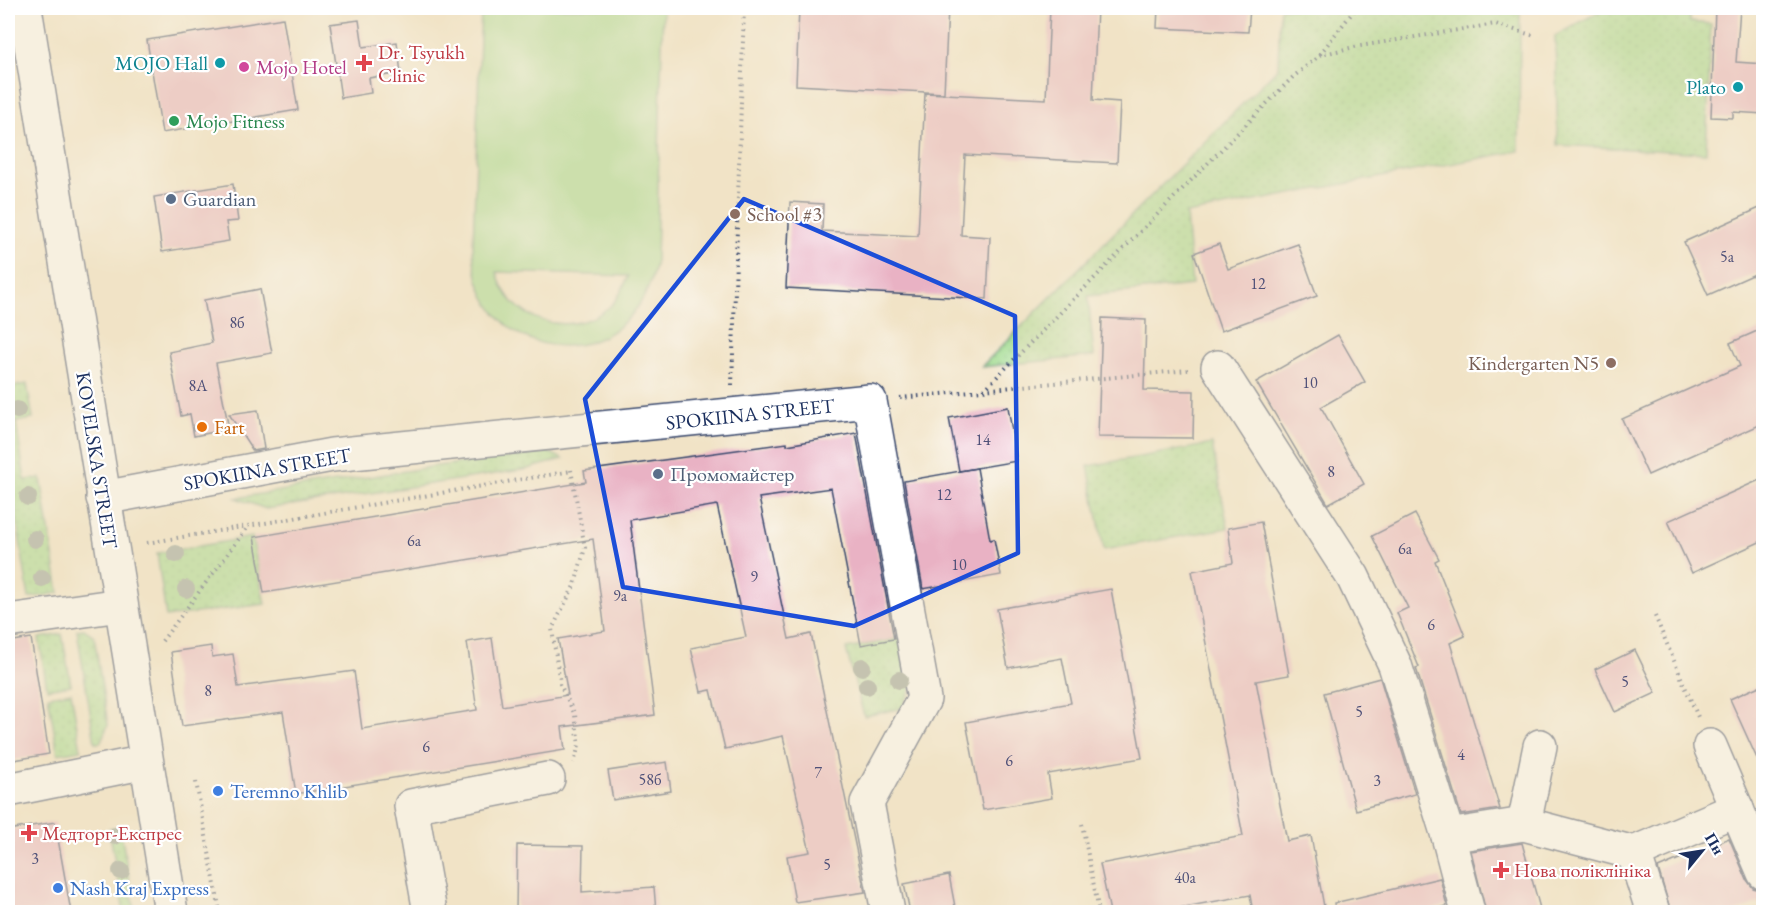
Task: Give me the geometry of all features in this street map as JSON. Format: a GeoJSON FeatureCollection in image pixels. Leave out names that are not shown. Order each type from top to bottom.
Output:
{"type":"FeatureCollection","features":[{"type":"Feature","properties":{"kind":"street","name":"KOVELSKA STREET"},"geometry":{"type":"LineString","coordinates":[[25,8],[171,912]]}},
{"type":"Feature","properties":{"kind":"street"},"geometry":{"type":"LineString","coordinates":[[1218,367],[1353,577],[1395,665],[1448,836],[1468,912]]}},
{"type":"Feature","properties":{"kind":"street","name":"SPOKIINA STREET"},"geometry":{"type":"LineString","coordinates":[[103,498],[332,455],[870,401]]}},
{"type":"Feature","properties":{"kind":"street"},"geometry":{"type":"LineString","coordinates":[[870,401],[924,699],[867,803],[888,912]]}},
{"type":"Feature","properties":{"kind":"street"},"geometry":{"type":"LineString","coordinates":[[8,621],[120,605]]}},
{"type":"Feature","properties":{"kind":"street"},"geometry":{"type":"LineString","coordinates":[[1524,824],[1540,746]]}},
{"type":"Feature","properties":{"kind":"street"},"geometry":{"type":"LineString","coordinates":[[1710,746],[1764,873]]}},
{"type":"Feature","properties":{"kind":"street"},"geometry":{"type":"LineString","coordinates":[[8,789],[146,762]]}},
{"type":"Feature","properties":{"kind":"street"},"geometry":{"type":"LineString","coordinates":[[430,912],[411,806],[548,779]]}},
{"type":"Feature","properties":{"kind":"street"},"geometry":{"type":"LineString","coordinates":[[1448,836],[1524,824],[1634,853],[1737,809]]}},
{"type":"Feature","properties":{"kind":"street"},"geometry":{"type":"LineString","coordinates":[[1634,853],[1653,912]]}},
{"type":"Feature","properties":{"kind":"path"},"geometry":{"type":"LineString","coordinates":[[726,8],[744,8],[729,416]]}},
{"type":"Feature","properties":{"kind":"path"},"geometry":{"type":"LineString","coordinates":[[984,390],[1293,77],[1320,55],[1356,8]]}},
{"type":"Feature","properties":{"kind":"path"},"geometry":{"type":"LineString","coordinates":[[1320,55],[1495,24],[1535,36]]}},
{"type":"Feature","properties":{"kind":"path"},"geometry":{"type":"LineString","coordinates":[[870,401],[1218,367]]}},
{"type":"Feature","properties":{"kind":"path"},"geometry":{"type":"LineString","coordinates":[[548,779],[576,761],[579,745],[575,715],[560,684],[552,629],[575,584],[585,549],[564,432]]}},
{"type":"Feature","properties":{"kind":"path"},"geometry":{"type":"LineString","coordinates":[[147,543],[571,471]]}},
{"type":"Feature","properties":{"kind":"path"},"geometry":{"type":"LineString","coordinates":[[162,641],[249,526]]}},
{"type":"Feature","properties":{"kind":"path"},"geometry":{"type":"LineString","coordinates":[[1655,616],[1710,746]]}},
{"type":"Feature","properties":{"kind":"path"},"geometry":{"type":"LineString","coordinates":[[196,782],[220,912]]}},
{"type":"Feature","properties":{"kind":"path"},"geometry":{"type":"LineString","coordinates":[[1082,824],[1099,912]]}},
{"type":"Feature","properties":{"kind":"highlighted area"},"geometry":{"type":"Polygon","coordinates":[[[744,199],[1015,316],[1018,553],[854,626],[623,587],[585,399],[744,199]]]}},
{"type":"Feature","properties":{"kind":"green space"},"geometry":{"type":"Polygon","coordinates":[[[481,8],[663,8],[656,261],[642,300],[618,327],[589,342],[557,346],[527,338],[500,319],[481,289],[473,248],[481,8]],[[497,272],[503,289],[514,303],[527,313],[542,320],[559,324],[576,323],[592,318],[608,308],[620,294],[628,276],[497,272]]]}},
{"type":"Feature","properties":{"kind":"green space"},"geometry":{"type":"Polygon","coordinates":[[[1280,8],[1520,8],[1519,151],[1186,214],[1192,285],[1088,296],[1094,356],[981,367],[1278,68],[1280,8]]]}},
{"type":"Feature","properties":{"kind":"green space"},"geometry":{"type":"Polygon","coordinates":[[[1606,8],[1690,8],[1690,22],[1711,24],[1706,153],[1558,145],[1555,36],[1606,8]]]}},
{"type":"Feature","properties":{"kind":"green space"},"geometry":{"type":"Polygon","coordinates":[[[27,384],[33,419],[16,422],[25,480],[41,478],[59,593],[29,598],[8,465],[8,387],[27,384]]]}},
{"type":"Feature","properties":{"kind":"green space"},"geometry":{"type":"Polygon","coordinates":[[[1212,444],[1228,528],[1104,550],[1088,466],[1212,444]]]}},
{"type":"Feature","properties":{"kind":"green space"},"geometry":{"type":"Polygon","coordinates":[[[549,452],[563,459],[528,469],[266,509],[236,498],[437,466],[549,452]]]}},
{"type":"Feature","properties":{"kind":"green space"},"geometry":{"type":"Polygon","coordinates":[[[252,537],[265,604],[166,617],[157,553],[252,537]]]}},
{"type":"Feature","properties":{"kind":"green space"},"geometry":{"type":"Polygon","coordinates":[[[84,629],[94,636],[108,725],[100,743],[95,743],[77,630],[84,629]]]}},
{"type":"Feature","properties":{"kind":"green space"},"geometry":{"type":"Polygon","coordinates":[[[62,634],[71,685],[47,689],[39,638],[62,634]]]}},
{"type":"Feature","properties":{"kind":"green space"},"geometry":{"type":"Polygon","coordinates":[[[901,638],[912,687],[903,708],[864,716],[846,649],[901,638]]]}},
{"type":"Feature","properties":{"kind":"green space"},"geometry":{"type":"Polygon","coordinates":[[[71,692],[81,750],[58,754],[48,696],[71,692]]]}},
{"type":"Feature","properties":{"kind":"green space"},"geometry":{"type":"Polygon","coordinates":[[[120,827],[135,912],[124,912],[109,829],[120,827]]]}},
{"type":"Feature","properties":{"kind":"building"},"geometry":{"type":"Polygon","coordinates":[[[799,8],[948,8],[944,93],[796,85],[799,8]]]}},
{"type":"Feature","properties":{"kind":"building"},"geometry":{"type":"Polygon","coordinates":[[[1050,8],[1097,8],[1093,100],[1120,102],[1117,163],[965,155],[961,235],[990,237],[987,299],[786,288],[790,202],[823,204],[822,231],[918,236],[925,93],[1046,99],[1050,8]]]}},
{"type":"Feature","properties":{"kind":"building"},"geometry":{"type":"Polygon","coordinates":[[[1158,8],[1250,8],[1248,32],[1157,28],[1158,8]]]}},
{"type":"Feature","properties":{"kind":"building","name":"Plato"},"geometry":{"type":"Polygon","coordinates":[[[1715,8],[1740,8],[1736,62],[1764,64],[1764,114],[1733,112],[1733,118],[1711,117],[1715,8]]]}},
{"type":"Feature","properties":{"kind":"building","name":"MOJO Hall"},"geometry":{"type":"Polygon","coordinates":[[[283,18],[298,110],[162,133],[147,40],[283,18]]]}},
{"type":"Feature","properties":{"kind":"building","name":"Dr. Tsyukh Clinic"},"geometry":{"type":"Polygon","coordinates":[[[359,20],[363,47],[397,42],[401,73],[369,78],[371,93],[341,98],[330,24],[359,20]]]}},
{"type":"Feature","properties":{"kind":"building"},"geometry":{"type":"Polygon","coordinates":[[[233,184],[238,221],[226,222],[229,241],[162,252],[154,197],[233,184]]]}},
{"type":"Feature","properties":{"kind":"building"},"geometry":{"type":"Polygon","coordinates":[[[1764,206],[1764,270],[1708,295],[1684,242],[1764,206]]]}},
{"type":"Feature","properties":{"kind":"building"},"geometry":{"type":"Polygon","coordinates":[[[1219,244],[1228,269],[1298,244],[1317,296],[1221,331],[1194,253],[1219,244]]]}},
{"type":"Feature","properties":{"kind":"building"},"geometry":{"type":"Polygon","coordinates":[[[260,289],[272,353],[216,363],[229,429],[194,436],[190,414],[181,416],[169,352],[212,343],[204,300],[260,289]]]}},
{"type":"Feature","properties":{"kind":"building"},"geometry":{"type":"Polygon","coordinates":[[[1102,318],[1146,320],[1144,390],[1194,391],[1193,438],[1098,437],[1102,318]]]}},
{"type":"Feature","properties":{"kind":"building"},"geometry":{"type":"Polygon","coordinates":[[[1764,328],[1764,423],[1648,475],[1622,419],[1740,366],[1730,343],[1764,328]]]}},
{"type":"Feature","properties":{"kind":"building"},"geometry":{"type":"Polygon","coordinates":[[[1338,335],[1365,382],[1321,407],[1364,484],[1328,504],[1256,382],[1338,335]]]}},
{"type":"Feature","properties":{"kind":"building"},"geometry":{"type":"Polygon","coordinates":[[[1008,407],[1017,461],[959,471],[949,418],[1008,407]]]}},
{"type":"Feature","properties":{"kind":"building"},"geometry":{"type":"Polygon","coordinates":[[[258,410],[264,449],[253,451],[229,414],[258,410]]]}},
{"type":"Feature","properties":{"kind":"building"},"geometry":{"type":"Polygon","coordinates":[[[856,433],[894,639],[861,645],[831,488],[759,498],[789,639],[811,634],[865,892],[795,902],[787,856],[810,852],[783,736],[725,749],[711,690],[701,692],[691,648],[746,637],[717,505],[630,520],[655,715],[562,727],[565,750],[296,794],[283,712],[182,726],[171,652],[211,646],[212,657],[233,654],[238,687],[354,671],[362,729],[477,710],[467,642],[492,638],[502,706],[568,695],[558,639],[605,631],[593,539],[264,593],[254,537],[586,482],[584,471],[787,443],[787,445],[856,433]]]}},
{"type":"Feature","properties":{"kind":"building"},"geometry":{"type":"Polygon","coordinates":[[[977,468],[990,540],[994,539],[1001,575],[923,589],[904,481],[977,468]]]}},
{"type":"Feature","properties":{"kind":"building"},"geometry":{"type":"Polygon","coordinates":[[[1764,478],[1764,540],[1692,573],[1668,521],[1764,478]]]}},
{"type":"Feature","properties":{"kind":"building"},"geometry":{"type":"Polygon","coordinates":[[[1415,514],[1439,559],[1435,561],[1465,636],[1450,643],[1500,809],[1461,815],[1416,668],[1419,667],[1397,613],[1408,608],[1372,536],[1415,514]]]}},
{"type":"Feature","properties":{"kind":"building"},"geometry":{"type":"Polygon","coordinates":[[[1261,522],[1289,675],[1256,681],[1287,841],[1311,836],[1325,912],[1253,912],[1250,895],[1156,912],[1110,912],[1100,864],[1243,836],[1192,571],[1233,563],[1228,528],[1261,522]]]}},
{"type":"Feature","properties":{"kind":"building"},"geometry":{"type":"Polygon","coordinates":[[[1111,589],[1142,758],[1048,774],[1052,798],[983,810],[966,722],[1071,703],[1062,658],[1008,668],[997,609],[1111,589]]]}},
{"type":"Feature","properties":{"kind":"building"},"geometry":{"type":"Polygon","coordinates":[[[31,638],[49,754],[8,761],[8,642],[31,638]]]}},
{"type":"Feature","properties":{"kind":"building"},"geometry":{"type":"Polygon","coordinates":[[[1635,650],[1656,693],[1615,712],[1595,669],[1635,650]]]}},
{"type":"Feature","properties":{"kind":"building"},"geometry":{"type":"Polygon","coordinates":[[[1380,678],[1415,794],[1356,810],[1324,693],[1380,678]]]}},
{"type":"Feature","properties":{"kind":"building"},"geometry":{"type":"Polygon","coordinates":[[[1764,684],[1764,774],[1730,699],[1764,684]]]}},
{"type":"Feature","properties":{"kind":"building"},"geometry":{"type":"Polygon","coordinates":[[[667,762],[671,791],[613,800],[608,771],[667,762]]]}},
{"type":"Feature","properties":{"kind":"building"},"geometry":{"type":"Polygon","coordinates":[[[55,822],[71,912],[8,912],[8,830],[55,822]]]}},
{"type":"Feature","properties":{"kind":"building"},"geometry":{"type":"Polygon","coordinates":[[[1729,838],[1747,880],[1753,888],[1764,891],[1764,901],[1737,912],[1671,912],[1658,868],[1729,838]]]}},
{"type":"Feature","properties":{"kind":"building","name":"Нова поліклініка"},"geometry":{"type":"Polygon","coordinates":[[[1522,843],[1541,912],[1486,912],[1471,851],[1522,843]]]}},
{"type":"Feature","properties":{"kind":"building"},"geometry":{"type":"Polygon","coordinates":[[[517,845],[583,846],[582,892],[654,887],[656,912],[516,912],[517,845]]]}},
{"type":"Feature","properties":{"kind":"building"},"geometry":{"type":"Polygon","coordinates":[[[949,875],[956,912],[910,912],[904,884],[949,875]]]}},
{"type":"Feature","properties":{"kind":"building"},"geometry":{"type":"Polygon","coordinates":[[[1440,878],[1447,906],[1421,912],[1335,912],[1334,903],[1440,878]]]}},
{"type":"Feature","properties":{"kind":"place","name":"MOJO Hall"},"geometry":{"type":"Point","coordinates":[220,63]}},
{"type":"Feature","properties":{"kind":"place","name":"Dr. Tsyukh Clinic"},"geometry":{"type":"Point","coordinates":[364,63]}},
{"type":"Feature","properties":{"kind":"place","name":"Mojo Hotel"},"geometry":{"type":"Point","coordinates":[244,67]}},
{"type":"Feature","properties":{"kind":"place","name":"Plato"},"geometry":{"type":"Point","coordinates":[1738,87]}},
{"type":"Feature","properties":{"kind":"place","name":"Mojo Fitness"},"geometry":{"type":"Point","coordinates":[174,121]}},
{"type":"Feature","properties":{"kind":"place","name":"Guardian"},"geometry":{"type":"Point","coordinates":[171,199]}},
{"type":"Feature","properties":{"kind":"place","name":"School #3"},"geometry":{"type":"Point","coordinates":[735,214]}},
{"type":"Feature","properties":{"kind":"place","name":"Kindergarten N5"},"geometry":{"type":"Point","coordinates":[1611,363]}},
{"type":"Feature","properties":{"kind":"place","name":"Fart"},"geometry":{"type":"Point","coordinates":[202,427]}},
{"type":"Feature","properties":{"kind":"place","name":"Промомайстер"},"geometry":{"type":"Point","coordinates":[658,474]}},
{"type":"Feature","properties":{"kind":"place","name":"Teremno Khlib"},"geometry":{"type":"Point","coordinates":[218,791]}},
{"type":"Feature","properties":{"kind":"place","name":"Медторг-Експрес"},"geometry":{"type":"Point","coordinates":[29,833]}},
{"type":"Feature","properties":{"kind":"place","name":"Нова поліклініка"},"geometry":{"type":"Point","coordinates":[1501,870]}},
{"type":"Feature","properties":{"kind":"place","name":"Nash Kraj Express"},"geometry":{"type":"Point","coordinates":[58,888]}}]}
